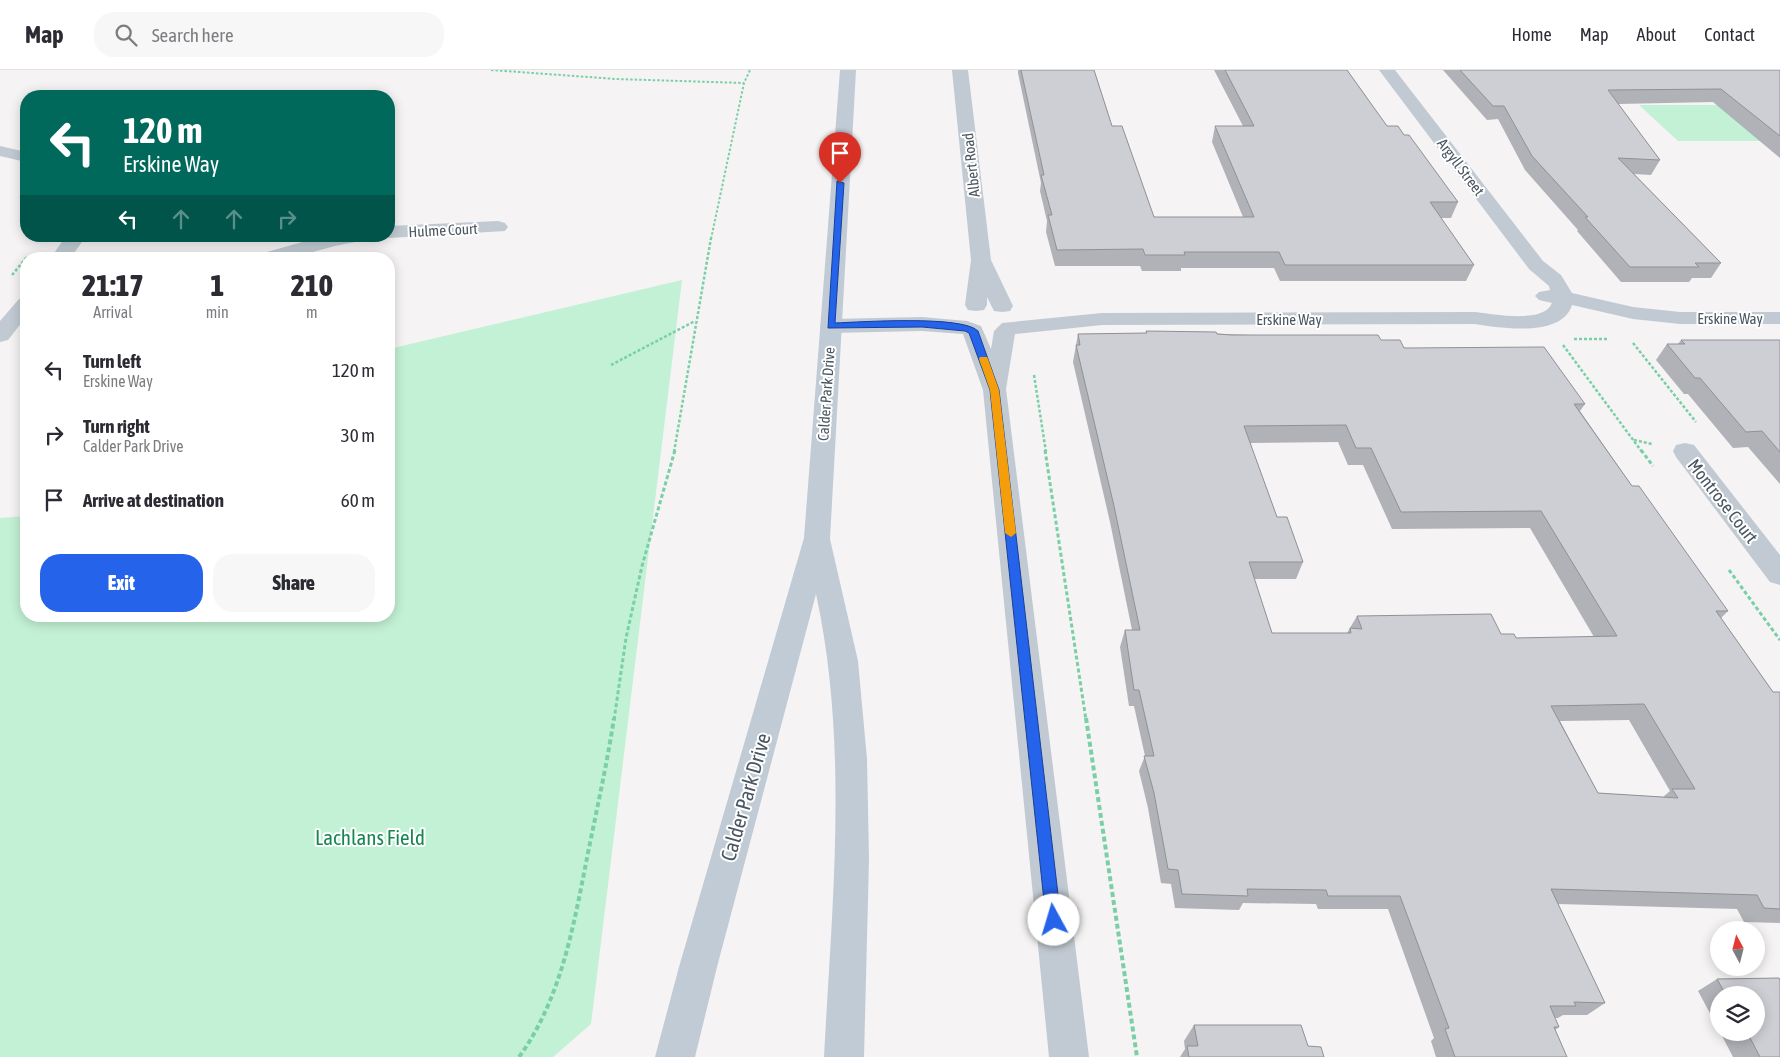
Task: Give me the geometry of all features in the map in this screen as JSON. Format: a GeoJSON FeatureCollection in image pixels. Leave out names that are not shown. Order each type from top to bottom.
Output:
{"type":"FeatureCollection","features":[{"type":"Feature","properties":{"kind":"street","name":"Calder Park Drive"},"geometry":{"type":"LineString","coordinates":[[675,1057],[698,967],[817,538],[848,70]]}},
{"type":"Feature","properties":{"kind":"street","name":"Albert Road"},"geometry":{"type":"LineString","coordinates":[[960,70],[981,260],[970,319],[995,390],[1069,1057]]}},
{"type":"Feature","properties":{"kind":"street","name":"Argyll Street"},"geometry":{"type":"LineString","coordinates":[[1386,70],[1536,264],[1552,277],[1561,288],[1557,299]]}},
{"type":"Feature","properties":{"kind":"street"},"geometry":{"type":"LineString","coordinates":[[0,151],[20,156]]}},
{"type":"Feature","properties":{"kind":"street","name":"Hulme Court"},"geometry":{"type":"LineString","coordinates":[[395,232],[498,227]]}},
{"type":"Feature","properties":{"kind":"street"},"geometry":{"type":"LineString","coordinates":[[289,252],[326,242]]}},
{"type":"Feature","properties":{"kind":"street","name":"Albert Road"},"geometry":{"type":"LineString","coordinates":[[981,260],[1007,319],[995,390]]}},
{"type":"Feature","properties":{"kind":"street","name":"Erskine Way"},"geometry":{"type":"LineString","coordinates":[[1475,318],[1511,323],[1543,319],[1557,313],[1557,299]]}},
{"type":"Feature","properties":{"kind":"street","name":"Erskine Way"},"geometry":{"type":"LineString","coordinates":[[1007,319],[1475,318],[1519,313],[1557,299],[1588,314],[1638,324],[1661,324],[1680,318],[1780,318]]}},
{"type":"Feature","properties":{"kind":"street"},"geometry":{"type":"LineString","coordinates":[[831,320],[922,324],[970,319],[984,304],[1007,319],[989,335],[970,319]]}},
{"type":"Feature","properties":{"kind":"street"},"geometry":{"type":"LineString","coordinates":[[0,335],[20,310]]}},
{"type":"Feature","properties":{"kind":"street","name":"Montrose Court"},"geometry":{"type":"LineString","coordinates":[[1685,451],[1780,575]]}},
{"type":"Feature","properties":{"kind":"street","name":"Calder Park Drive"},"geometry":{"type":"LineString","coordinates":[[817,538],[842,660],[848,728],[852,813],[844,1057]]}},
{"type":"Feature","properties":{"kind":"path"},"geometry":{"type":"LineString","coordinates":[[492,70],[616,79],[744,83]]}},
{"type":"Feature","properties":{"kind":"path"},"geometry":{"type":"LineString","coordinates":[[519,1057],[535,1035],[557,984],[574,922],[609,749],[626,638],[642,566],[677,442],[717,203],[744,83],[750,70]]}},
{"type":"Feature","properties":{"kind":"path"},"geometry":{"type":"LineString","coordinates":[[6,282],[20,266]]}},
{"type":"Feature","properties":{"kind":"path"},"geometry":{"type":"LineString","coordinates":[[1543,319],[1656,472]]}},
{"type":"Feature","properties":{"kind":"path"},"geometry":{"type":"LineString","coordinates":[[611,365],[696,320]]}},
{"type":"Feature","properties":{"kind":"path"},"geometry":{"type":"LineString","coordinates":[[1033,373],[1137,1057]]}},
{"type":"Feature","properties":{"kind":"path"},"geometry":{"type":"LineString","coordinates":[[1727,568],[1780,640]]}},
{"type":"Feature","properties":{"kind":"green space"},"geometry":{"type":"Polygon","coordinates":[[[1639,105],[1780,105],[1780,141],[1678,141],[1639,105]]]}},
{"type":"Feature","properties":{"kind":"green space","name":"Lachlans Field"},"geometry":{"type":"Polygon","coordinates":[[[682,280],[591,1024],[553,1057],[0,1057],[0,518],[20,516],[20,622],[395,622],[395,348],[682,280]]]}},
{"type":"Feature","properties":{"kind":"building"},"geometry":{"type":"Polygon","coordinates":[[[1021,70],[1094,70],[1112,126],[1122,126],[1154,217],[1254,217],[1215,126],[1254,126],[1225,70],[1347,70],[1387,126],[1398,126],[1404,135],[1409,135],[1458,202],[1430,202],[1474,265],[1285,265],[1279,252],[1184,252],[1185,255],[1145,255],[1143,249],[1057,250],[1048,215],[1052,215],[1041,175],[1044,175],[1021,70]]]}},
{"type":"Feature","properties":{"kind":"building"},"geometry":{"type":"Polygon","coordinates":[[[1460,70],[1780,70],[1780,136],[1721,89],[1608,90],[1660,160],[1618,158],[1721,263],[1695,263],[1699,267],[1630,267],[1585,217],[1588,217],[1532,156],[1504,106],[1493,106],[1460,70]]]}},
{"type":"Feature","properties":{"kind":"building"},"geometry":{"type":"Polygon","coordinates":[[[1146,331],[1216,332],[1217,334],[1232,335],[1378,335],[1381,340],[1400,340],[1404,348],[1544,347],[1585,404],[1574,404],[1632,486],[1639,486],[1728,611],[1716,611],[1773,692],[1780,692],[1780,909],[1764,908],[1757,895],[1551,889],[1605,1003],[1574,1002],[1576,1006],[1550,1006],[1559,1027],[1554,1027],[1567,1057],[1455,1057],[1445,1029],[1449,1028],[1400,896],[1328,896],[1326,890],[1247,889],[1248,896],[1182,894],[1178,870],[1168,869],[1154,793],[1144,756],[1154,756],[1139,690],[1134,690],[1125,630],[1140,630],[1114,506],[1076,345],[1080,345],[1078,334],[1147,333],[1146,331]],[[1346,425],[1244,426],[1277,517],[1287,517],[1303,562],[1249,562],[1272,633],[1351,633],[1350,628],[1362,629],[1357,616],[1491,614],[1501,634],[1514,634],[1516,638],[1617,636],[1541,511],[1401,512],[1371,448],[1356,448],[1346,425]],[[1644,704],[1551,706],[1598,793],[1678,798],[1672,789],[1695,789],[1644,704]]]}},
{"type":"Feature","properties":{"kind":"building"},"geometry":{"type":"Polygon","coordinates":[[[1681,340],[1780,340],[1780,452],[1762,431],[1746,432],[1700,378],[1695,378],[1667,344],[1685,344],[1681,340]]]}},
{"type":"Feature","properties":{"kind":"building"},"geometry":{"type":"Polygon","coordinates":[[[1779,978],[1780,1057],[1760,1057],[1752,1041],[1765,1041],[1765,986],[1721,986],[1717,979],[1779,978]]]}},
{"type":"Feature","properties":{"kind":"building"},"geometry":{"type":"Polygon","coordinates":[[[1194,1025],[1301,1025],[1308,1046],[1321,1047],[1324,1057],[1189,1057],[1187,1046],[1198,1046],[1194,1025]]]}},
{"type":"Feature","properties":{"kind":"slow traffic"},"geometry":{"type":"LineString","coordinates":[[983,359],[995,390],[1011,533]]}},
{"type":"Feature","properties":{"kind":"route"},"geometry":{"type":"LineString","coordinates":[[840,183],[831,326],[922,324],[967,328],[973,331],[995,390],[1054,920]]}}]}
